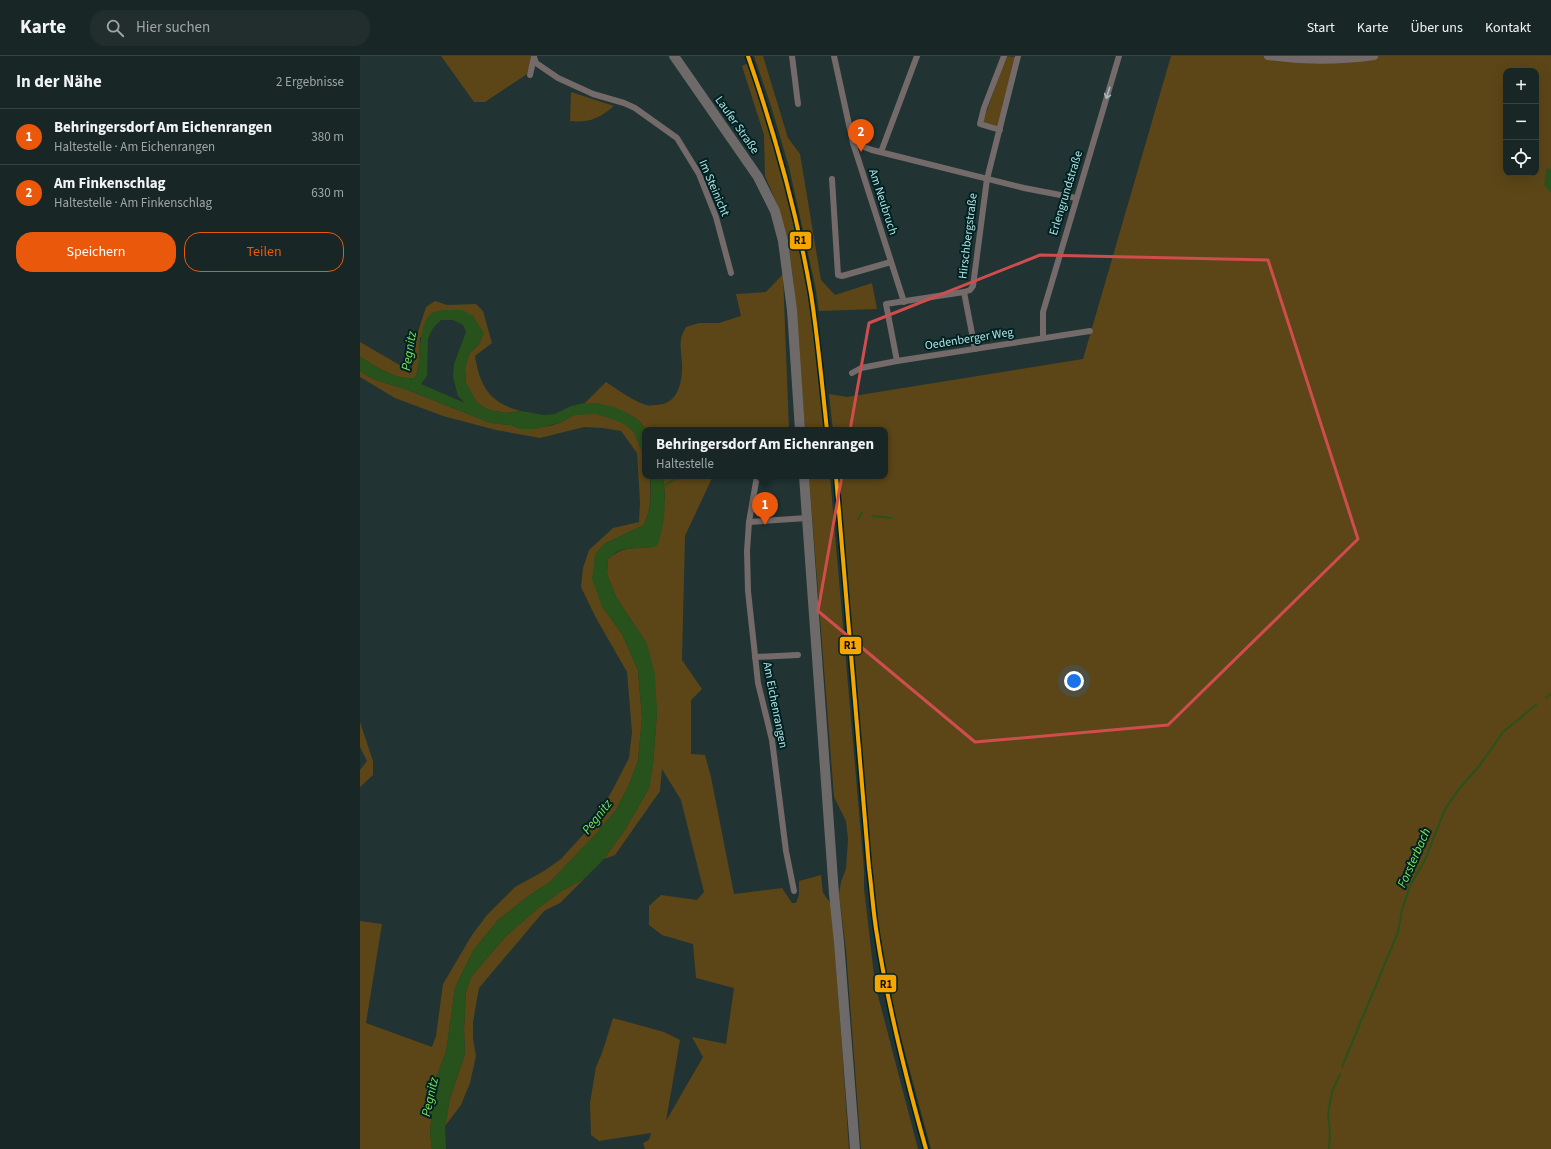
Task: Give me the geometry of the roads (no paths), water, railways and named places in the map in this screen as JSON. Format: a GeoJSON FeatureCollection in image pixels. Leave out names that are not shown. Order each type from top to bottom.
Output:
{"type":"FeatureCollection","features":[{"type":"Feature","properties":{"kind":"main road","name":"Laufer Straße"},"geometry":{"type":"LineString","coordinates":[[674,56],[758,177],[775,212],[783,241],[792,310],[800,427]]}},
{"type":"Feature","properties":{"kind":"main road"},"geometry":{"type":"LineString","coordinates":[[804,479],[834,894],[855,1149]]}},
{"type":"Feature","properties":{"kind":"street","name":"Im Steinicht"},"geometry":{"type":"LineString","coordinates":[[530,75],[534,56]]}},
{"type":"Feature","properties":{"kind":"street","name":"Im Steinicht"},"geometry":{"type":"LineString","coordinates":[[534,56],[536,63],[558,78],[593,94],[624,103],[635,108],[677,138],[699,174],[716,217],[731,273]]}},
{"type":"Feature","properties":{"kind":"street"},"geometry":{"type":"LineString","coordinates":[[792,56],[798,104]]}},
{"type":"Feature","properties":{"kind":"street","name":"Am Neubruch"},"geometry":{"type":"LineString","coordinates":[[834,56],[853,143],[904,302]]}},
{"type":"Feature","properties":{"kind":"street"},"geometry":{"type":"LineString","coordinates":[[881,152],[917,56]]}},
{"type":"Feature","properties":{"kind":"street"},"geometry":{"type":"LineString","coordinates":[[1000,130],[980,124],[984,108],[1004,56]]}},
{"type":"Feature","properties":{"kind":"street"},"geometry":{"type":"LineString","coordinates":[[987,178],[1018,56]]}},
{"type":"Feature","properties":{"kind":"street","name":"Erlengrundstraße"},"geometry":{"type":"LineString","coordinates":[[1044,338],[1042,312],[1119,56]]}},
{"type":"Feature","properties":{"kind":"street"},"geometry":{"type":"LineString","coordinates":[[1268,56],[1317,60],[1374,56]]}},
{"type":"Feature","properties":{"kind":"street"},"geometry":{"type":"LineString","coordinates":[[853,143],[881,152],[1076,198]]}},
{"type":"Feature","properties":{"kind":"street","name":"Hirschbergstraße"},"geometry":{"type":"LineString","coordinates":[[897,361],[886,304],[904,302],[936,295],[964,292],[970,290],[974,286],[987,178]]}},
{"type":"Feature","properties":{"kind":"street"},"geometry":{"type":"LineString","coordinates":[[832,179],[838,275],[842,276],[891,262]]}},
{"type":"Feature","properties":{"kind":"street","name":"Hirschbergstraße"},"geometry":{"type":"LineString","coordinates":[[964,292],[975,349]]}},
{"type":"Feature","properties":{"kind":"street","name":"Oedenberger Weg"},"geometry":{"type":"LineString","coordinates":[[852,373],[861,368],[897,361],[1090,331]]}},
{"type":"Feature","properties":{"kind":"street","name":"Am Eichenrangen"},"geometry":{"type":"LineString","coordinates":[[756,479],[749,522],[747,567],[755,657],[758,682],[772,740],[788,863],[794,891]]}},
{"type":"Feature","properties":{"kind":"street"},"geometry":{"type":"LineString","coordinates":[[749,522],[807,518]]}},
{"type":"Feature","properties":{"kind":"street"},"geometry":{"type":"LineString","coordinates":[[755,657],[798,655]]}},
{"type":"Feature","properties":{"kind":"waterway"},"geometry":{"type":"LineString","coordinates":[[662,487],[675,479]]}},
{"type":"Feature","properties":{"kind":"waterway"},"geometry":{"type":"LineString","coordinates":[[858,519],[862,513]]}},
{"type":"Feature","properties":{"kind":"waterway"},"geometry":{"type":"LineString","coordinates":[[872,516],[892,518]]}},
{"type":"Feature","properties":{"kind":"waterway","name":"Forsterbach"},"geometry":{"type":"LineString","coordinates":[[1546,698],[1551,694]]}},
{"type":"Feature","properties":{"kind":"waterway","name":"Forsterbach"},"geometry":{"type":"LineString","coordinates":[[1342,1067],[1398,932],[1402,910],[1410,886],[1425,860],[1445,809],[1459,789],[1480,765],[1503,732],[1536,705]]}},
{"type":"Feature","properties":{"kind":"waterway","name":"Forsterbach"},"geometry":{"type":"LineString","coordinates":[[1329,1149],[1330,1133],[1328,1114],[1332,1092],[1340,1074]]}},
{"type":"Feature","properties":{"kind":"place","name":"Am Finkenschlag"},"geometry":{"type":"Point","coordinates":[861,152]}},
{"type":"Feature","properties":{"kind":"place","name":"Behringersdorf Am Eichenrangen"},"geometry":{"type":"Point","coordinates":[765,525]}},
{"type":"Feature","properties":{"kind":"water label","name":"Pegnitz"},"geometry":{"type":"Point","coordinates":[409,351]}},
{"type":"Feature","properties":{"kind":"water label","name":"Pegnitz"},"geometry":{"type":"Point","coordinates":[597,817]}},
{"type":"Feature","properties":{"kind":"water label","name":"Pegnitz"},"geometry":{"type":"Point","coordinates":[430,1097]}}]}
